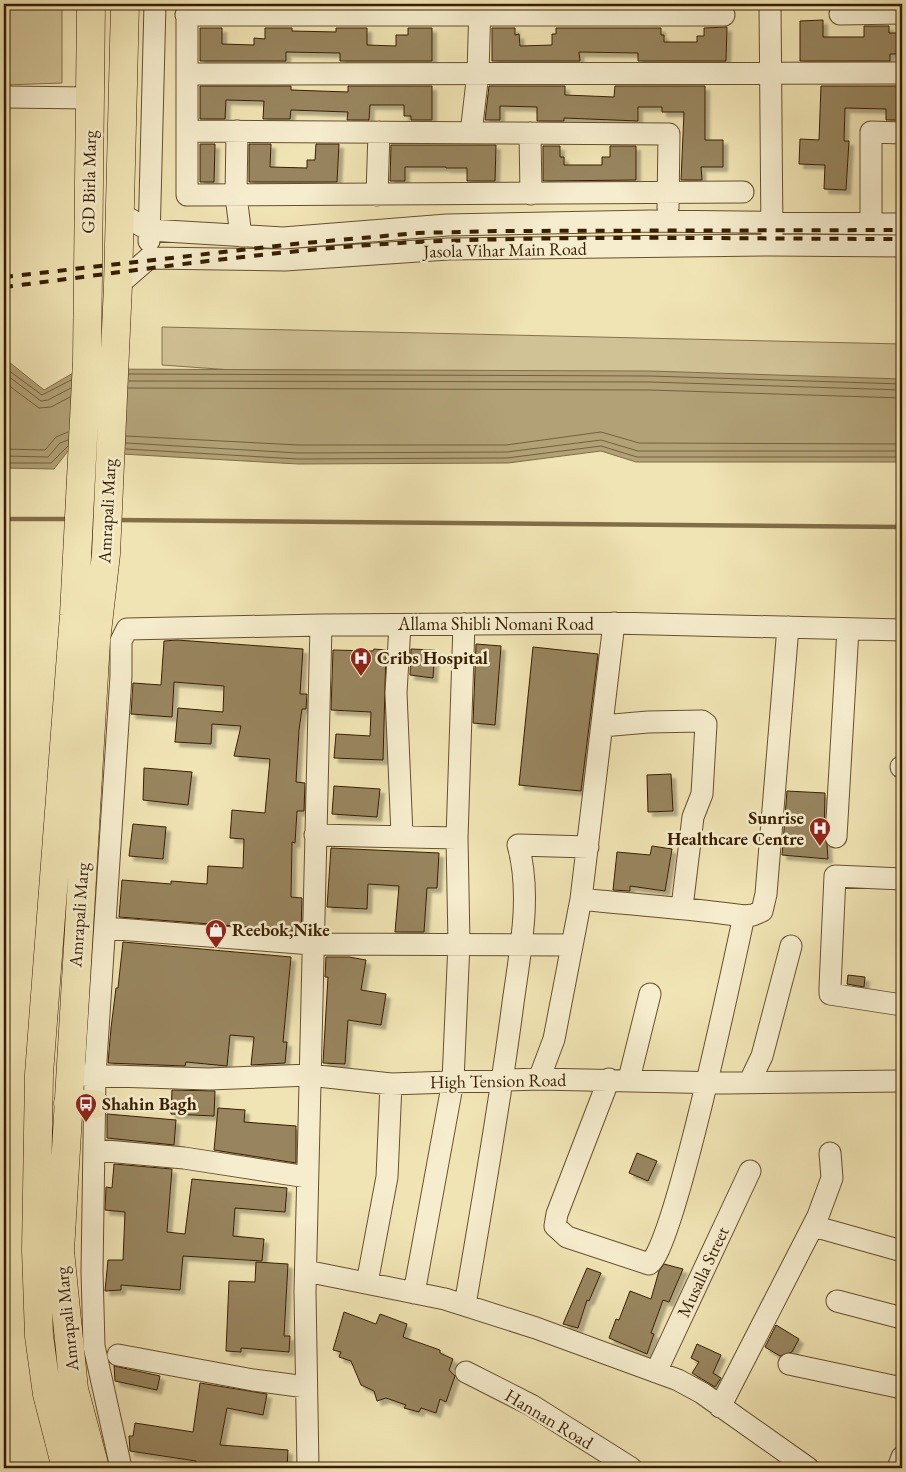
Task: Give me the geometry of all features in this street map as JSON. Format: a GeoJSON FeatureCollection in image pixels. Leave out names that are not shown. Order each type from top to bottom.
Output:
{"type":"FeatureCollection","features":[{"type":"Feature","properties":{"kind":"main road","name":"GD Birla Marg"},"geometry":{"type":"LineString","coordinates":[[91,4],[90,98],[100,360]]}},
{"type":"Feature","properties":{"kind":"main road","name":"GD Birla Marg"},"geometry":{"type":"LineString","coordinates":[[100,360],[118,285],[125,4]]}},
{"type":"Feature","properties":{"kind":"main road","name":"Amrapali Marg"},"geometry":{"type":"LineString","coordinates":[[95,1468],[74,1389],[60,1251],[68,1103],[82,1076],[108,641],[100,360]]}},
{"type":"Feature","properties":{"kind":"main road","name":"Amrapali Marg"},"geometry":{"type":"LineString","coordinates":[[66,1468],[47,1394],[39,1336],[36,1250],[39,1074],[77,555],[100,360]]}},
{"type":"Feature","properties":{"kind":"main road"},"geometry":{"type":"LineString","coordinates":[[68,1103],[95,1104]]}},
{"type":"Feature","properties":{"kind":"street"},"geometry":{"type":"LineString","coordinates":[[118,285],[149,258],[155,4]]}},
{"type":"Feature","properties":{"kind":"street"},"geometry":{"type":"LineString","coordinates":[[770,4],[772,245]]}},
{"type":"Feature","properties":{"kind":"street"},"geometry":{"type":"LineString","coordinates":[[724,15],[684,10],[187,10],[187,195],[668,194],[743,192]]}},
{"type":"Feature","properties":{"kind":"street"},"geometry":{"type":"LineString","coordinates":[[471,133],[478,73],[480,10]]}},
{"type":"Feature","properties":{"kind":"street"},"geometry":{"type":"LineString","coordinates":[[851,11],[902,13]]}},
{"type":"Feature","properties":{"kind":"street"},"geometry":{"type":"LineString","coordinates":[[187,74],[902,73]]}},
{"type":"Feature","properties":{"kind":"street"},"geometry":{"type":"LineString","coordinates":[[4,97],[90,98]]}},
{"type":"Feature","properties":{"kind":"street"},"geometry":{"type":"LineString","coordinates":[[188,131],[669,134],[668,222]]}},
{"type":"Feature","properties":{"kind":"street"},"geometry":{"type":"LineString","coordinates":[[237,131],[236,196],[240,236]]}},
{"type":"Feature","properties":{"kind":"street"},"geometry":{"type":"LineString","coordinates":[[377,195],[379,132]]}},
{"type":"Feature","properties":{"kind":"street"},"geometry":{"type":"LineString","coordinates":[[871,224],[871,132],[902,132]]}},
{"type":"Feature","properties":{"kind":"street"},"geometry":{"type":"LineString","coordinates":[[530,133],[531,194]]}},
{"type":"Feature","properties":{"kind":"street"},"geometry":{"type":"LineString","coordinates":[[445,195],[447,225]]}},
{"type":"Feature","properties":{"kind":"street","name":"Jasola Vihar Main Road"},"geometry":{"type":"LineString","coordinates":[[119,213],[149,230],[283,238],[447,225],[668,222],[902,224]]}},
{"type":"Feature","properties":{"kind":"street","name":"Jasola Vihar Main Road"},"geometry":{"type":"LineString","coordinates":[[149,258],[285,260],[448,250],[772,245],[902,246]]}},
{"type":"Feature","properties":{"kind":"street"},"geometry":{"type":"LineString","coordinates":[[414,1293],[452,1081],[459,943],[457,838],[464,624]]}},
{"type":"Feature","properties":{"kind":"street"},"geometry":{"type":"LineString","coordinates":[[539,1079],[554,1038],[581,899],[614,624]]}},
{"type":"Feature","properties":{"kind":"street","name":"Allama Shibli Nomani Road"},"geometry":{"type":"LineString","coordinates":[[108,641],[127,629],[141,627],[614,624],[902,630]]}},
{"type":"Feature","properties":{"kind":"street"},"geometry":{"type":"LineString","coordinates":[[308,1468],[306,1387],[307,1177],[321,625]]}},
{"type":"Feature","properties":{"kind":"street"},"geometry":{"type":"LineString","coordinates":[[400,625],[396,693],[402,835]]}},
{"type":"Feature","properties":{"kind":"street"},"geometry":{"type":"LineString","coordinates":[[581,899],[647,906],[682,907],[744,916],[753,916],[762,911],[766,894],[788,628]]}},
{"type":"Feature","properties":{"kind":"street"},"geometry":{"type":"LineString","coordinates":[[836,837],[848,628]]}},
{"type":"Feature","properties":{"kind":"street"},"geometry":{"type":"LineString","coordinates":[[108,641],[121,676],[104,928],[82,1076],[95,1104],[92,1271],[94,1346],[121,1468]]}},
{"type":"Feature","properties":{"kind":"street"},"geometry":{"type":"LineString","coordinates":[[602,726],[657,721],[702,721],[706,724],[702,794],[693,817],[682,907]]}},
{"type":"Feature","properties":{"kind":"street"},"geometry":{"type":"LineString","coordinates":[[315,835],[402,835],[457,838]]}},
{"type":"Feature","properties":{"kind":"street"},"geometry":{"type":"LineString","coordinates":[[464,1305],[503,1080],[521,945],[524,884],[523,867],[518,845],[588,847]]}},
{"type":"Feature","properties":{"kind":"street"},"geometry":{"type":"LineString","coordinates":[[902,879],[835,876],[830,994],[902,1005]]}},
{"type":"Feature","properties":{"kind":"street"},"geometry":{"type":"LineString","coordinates":[[650,994],[619,1079],[557,1214],[555,1226],[567,1237],[649,1264],[656,1257],[666,1233],[692,1144],[744,916]]}},
{"type":"Feature","properties":{"kind":"street"},"geometry":{"type":"LineString","coordinates":[[104,928],[312,944],[459,943],[572,945]]}},
{"type":"Feature","properties":{"kind":"street"},"geometry":{"type":"LineString","coordinates":[[750,1081],[762,1056],[791,946]]}},
{"type":"Feature","properties":{"kind":"street","name":"High Tension Road"},"geometry":{"type":"LineString","coordinates":[[82,1076],[210,1079],[309,1075],[391,1084],[539,1079],[619,1079],[706,1083],[750,1081],[902,1081]]}},
{"type":"Feature","properties":{"kind":"street"},"geometry":{"type":"LineString","coordinates":[[367,1283],[387,1177],[391,1084]]}},
{"type":"Feature","properties":{"kind":"street"},"geometry":{"type":"LineString","coordinates":[[95,1150],[184,1158],[307,1177]]}},
{"type":"Feature","properties":{"kind":"street"},"geometry":{"type":"LineString","coordinates":[[720,1407],[813,1226],[832,1178],[830,1154]]}},
{"type":"Feature","properties":{"kind":"street","name":"Musalla Street"},"geometry":{"type":"LineString","coordinates":[[656,1372],[750,1171]]}},
{"type":"Feature","properties":{"kind":"street"},"geometry":{"type":"LineString","coordinates":[[813,1226],[902,1251]]}},
{"type":"Feature","properties":{"kind":"street"},"geometry":{"type":"LineString","coordinates":[[306,1271],[464,1305],[678,1380],[702,1393],[808,1468]]}},
{"type":"Feature","properties":{"kind":"street"},"geometry":{"type":"LineString","coordinates":[[837,1301],[902,1318]]}},
{"type":"Feature","properties":{"kind":"street"},"geometry":{"type":"LineString","coordinates":[[118,1355],[253,1380],[306,1387]]}},
{"type":"Feature","properties":{"kind":"street"},"geometry":{"type":"LineString","coordinates":[[789,1364],[902,1388]]}},
{"type":"Feature","properties":{"kind":"street","name":"Hannan Road"},"geometry":{"type":"LineString","coordinates":[[466,1372],[531,1405],[631,1468]]}},
{"type":"Feature","properties":{"kind":"street"},"geometry":{"type":"LineString","coordinates":[[898,1468],[902,1457]]}},
{"type":"Feature","properties":{"kind":"shaded area"},"geometry":{"type":"Polygon","coordinates":[[[4,4],[62,4],[62,83],[4,85],[4,4]]]}},
{"type":"Feature","properties":{"kind":"shaded area"},"geometry":{"type":"Polygon","coordinates":[[[162,327],[902,344],[902,385],[596,396],[162,365],[162,327]]]}},
{"type":"Feature","properties":{"kind":"water"},"geometry":{"type":"Polygon","coordinates":[[[4,362],[9,362],[44,390],[80,369],[650,371],[902,379],[902,462],[636,462],[601,451],[508,463],[298,464],[68,451],[54,469],[4,468],[4,362]]]}},
{"type":"Feature","properties":{"kind":"building"},"geometry":{"type":"Polygon","coordinates":[[[823,20],[823,37],[864,37],[864,26],[889,26],[889,33],[902,33],[902,54],[890,54],[890,61],[800,61],[800,21],[823,20]]]}},
{"type":"Feature","properties":{"kind":"building"},"geometry":{"type":"Polygon","coordinates":[[[727,27],[726,61],[638,61],[638,53],[579,52],[580,61],[492,61],[492,28],[515,28],[515,35],[519,34],[520,46],[552,45],[552,34],[556,34],[556,28],[661,28],[664,42],[697,42],[697,36],[704,36],[704,28],[727,27]]]}},
{"type":"Feature","properties":{"kind":"building"},"geometry":{"type":"Polygon","coordinates":[[[200,28],[222,28],[222,44],[254,45],[254,38],[265,39],[265,28],[292,28],[292,31],[336,32],[336,28],[367,28],[367,45],[396,46],[396,35],[408,35],[408,28],[432,28],[432,61],[340,61],[340,53],[286,52],[286,61],[200,61],[200,28]]]}},
{"type":"Feature","properties":{"kind":"building"},"geometry":{"type":"Polygon","coordinates":[[[200,86],[291,86],[291,90],[348,92],[348,86],[432,86],[432,120],[411,120],[411,116],[404,116],[404,105],[370,105],[369,120],[347,120],[348,112],[291,110],[290,119],[263,119],[264,101],[226,100],[225,119],[200,119],[200,86]]]}},
{"type":"Feature","properties":{"kind":"building"},"geometry":{"type":"Polygon","coordinates":[[[489,86],[565,86],[565,95],[614,97],[615,86],[705,86],[705,140],[723,140],[723,167],[701,167],[702,180],[681,180],[684,112],[662,112],[662,107],[638,107],[638,121],[564,118],[564,121],[537,121],[537,107],[500,106],[500,120],[485,120],[489,86]]]}},
{"type":"Feature","properties":{"kind":"building"},"geometry":{"type":"Polygon","coordinates":[[[821,86],[902,86],[902,120],[886,120],[886,109],[845,108],[844,141],[849,141],[846,190],[824,189],[825,165],[799,164],[800,139],[819,140],[821,86]]]}},
{"type":"Feature","properties":{"kind":"building"},"geometry":{"type":"Polygon","coordinates":[[[200,144],[215,144],[214,182],[200,182],[200,144]]]}},
{"type":"Feature","properties":{"kind":"building"},"geometry":{"type":"Polygon","coordinates":[[[249,144],[271,144],[270,167],[307,168],[307,160],[315,160],[316,144],[339,144],[337,182],[249,182],[249,144]]]}},
{"type":"Feature","properties":{"kind":"building"},"geometry":{"type":"Polygon","coordinates":[[[391,145],[496,145],[495,181],[467,181],[467,168],[405,167],[405,181],[390,181],[391,145]]]}},
{"type":"Feature","properties":{"kind":"building"},"geometry":{"type":"Polygon","coordinates":[[[543,146],[560,146],[560,157],[564,157],[564,165],[602,165],[602,157],[610,157],[610,146],[636,146],[636,180],[543,181],[543,146]]]}},
{"type":"Feature","properties":{"kind":"building"},"geometry":{"type":"Polygon","coordinates":[[[177,640],[303,649],[300,694],[307,694],[306,709],[302,709],[299,730],[296,782],[305,783],[304,811],[297,811],[295,843],[292,842],[291,897],[302,898],[301,931],[119,917],[122,880],[171,884],[171,881],[207,884],[208,866],[243,868],[244,839],[230,838],[232,810],[265,813],[270,759],[234,756],[241,726],[212,724],[211,744],[175,742],[178,708],[223,712],[224,686],[174,682],[172,717],[131,714],[133,683],[161,685],[164,641],[177,640]]]}},
{"type":"Feature","properties":{"kind":"building"},"geometry":{"type":"Polygon","coordinates":[[[476,644],[501,646],[495,725],[473,723],[476,644]]]}},
{"type":"Feature","properties":{"kind":"building"},"geometry":{"type":"Polygon","coordinates":[[[533,647],[598,654],[581,791],[519,785],[533,647]]]}},
{"type":"Feature","properties":{"kind":"building"},"geometry":{"type":"Polygon","coordinates":[[[374,649],[386,650],[383,760],[334,758],[336,734],[370,736],[371,712],[331,710],[333,650],[373,651],[374,649]]]}},
{"type":"Feature","properties":{"kind":"building"},"geometry":{"type":"Polygon","coordinates":[[[411,649],[435,650],[433,678],[410,675],[411,649]]]}},
{"type":"Feature","properties":{"kind":"building"},"geometry":{"type":"Polygon","coordinates":[[[144,768],[192,772],[188,805],[143,800],[144,768]]]}},
{"type":"Feature","properties":{"kind":"building"},"geometry":{"type":"Polygon","coordinates":[[[671,774],[673,811],[648,812],[647,775],[671,774]]]}},
{"type":"Feature","properties":{"kind":"building"},"geometry":{"type":"Polygon","coordinates":[[[334,786],[380,789],[377,817],[332,814],[334,786]]]}},
{"type":"Feature","properties":{"kind":"building"},"geometry":{"type":"Polygon","coordinates":[[[787,791],[825,793],[824,836],[828,859],[782,855],[787,791]]]}},
{"type":"Feature","properties":{"kind":"building"},"geometry":{"type":"Polygon","coordinates":[[[133,824],[166,827],[163,859],[129,856],[133,824]]]}},
{"type":"Feature","properties":{"kind":"building"},"geometry":{"type":"Polygon","coordinates":[[[652,846],[672,849],[665,891],[630,886],[630,891],[613,890],[617,852],[650,855],[652,846]]]}},
{"type":"Feature","properties":{"kind":"building"},"geometry":{"type":"Polygon","coordinates":[[[331,848],[439,853],[437,888],[427,888],[424,932],[395,932],[399,886],[368,884],[367,909],[327,907],[331,848]]]}},
{"type":"Feature","properties":{"kind":"building"},"geometry":{"type":"Polygon","coordinates":[[[123,942],[291,957],[283,1042],[287,1042],[285,1063],[251,1065],[254,1037],[230,1035],[227,1066],[186,1062],[185,1066],[108,1063],[123,942]]]}},
{"type":"Feature","properties":{"kind":"building"},"geometry":{"type":"Polygon","coordinates":[[[326,957],[349,957],[366,960],[361,990],[386,994],[381,1025],[348,1020],[345,1064],[323,1063],[328,977],[325,977],[326,957]]]}},
{"type":"Feature","properties":{"kind":"building"},"geometry":{"type":"Polygon","coordinates":[[[848,975],[865,977],[864,987],[847,984],[848,975]]]}},
{"type":"Feature","properties":{"kind":"building"},"geometry":{"type":"Polygon","coordinates":[[[172,1090],[215,1091],[214,1116],[171,1114],[172,1090]]]}},
{"type":"Feature","properties":{"kind":"building"},"geometry":{"type":"Polygon","coordinates":[[[218,1108],[245,1110],[244,1122],[296,1126],[296,1163],[214,1150],[218,1108]]]}},
{"type":"Feature","properties":{"kind":"building"},"geometry":{"type":"Polygon","coordinates":[[[107,1114],[176,1120],[174,1145],[107,1138],[107,1114]]]}},
{"type":"Feature","properties":{"kind":"building"},"geometry":{"type":"Polygon","coordinates":[[[637,1153],[657,1161],[648,1181],[629,1173],[637,1153]]]}},
{"type":"Feature","properties":{"kind":"building"},"geometry":{"type":"Polygon","coordinates":[[[114,1164],[172,1169],[167,1232],[185,1234],[192,1179],[287,1188],[285,1212],[235,1208],[233,1236],[264,1239],[262,1261],[183,1256],[180,1290],[121,1285],[121,1290],[105,1291],[108,1260],[123,1260],[125,1212],[105,1210],[106,1187],[112,1188],[114,1164]]]}},
{"type":"Feature","properties":{"kind":"building"},"geometry":{"type":"Polygon","coordinates":[[[256,1262],[288,1264],[284,1336],[290,1336],[289,1352],[241,1348],[241,1352],[226,1351],[229,1281],[255,1282],[256,1262]]]}},
{"type":"Feature","properties":{"kind":"building"},"geometry":{"type":"Polygon","coordinates":[[[664,1264],[683,1269],[669,1302],[663,1300],[651,1333],[654,1334],[647,1354],[609,1338],[616,1319],[619,1320],[630,1291],[651,1299],[659,1271],[664,1264]]]}},
{"type":"Feature","properties":{"kind":"building"},"geometry":{"type":"Polygon","coordinates":[[[587,1268],[601,1273],[589,1301],[587,1300],[578,1328],[563,1324],[587,1268]]]}},
{"type":"Feature","properties":{"kind":"building"},"geometry":{"type":"Polygon","coordinates":[[[344,1312],[376,1324],[380,1314],[407,1324],[403,1337],[440,1350],[440,1353],[453,1359],[449,1370],[455,1376],[446,1402],[440,1399],[436,1413],[421,1408],[419,1412],[404,1408],[406,1405],[386,1398],[377,1401],[374,1391],[361,1385],[351,1361],[339,1357],[341,1352],[333,1350],[344,1312]]]}},
{"type":"Feature","properties":{"kind":"building"},"geometry":{"type":"Polygon","coordinates":[[[776,1325],[799,1339],[792,1352],[780,1356],[765,1347],[776,1325]]]}},
{"type":"Feature","properties":{"kind":"building"},"geometry":{"type":"Polygon","coordinates":[[[697,1344],[721,1355],[713,1373],[721,1378],[715,1387],[692,1373],[699,1362],[691,1358],[697,1344]]]}},
{"type":"Feature","properties":{"kind":"building"},"geometry":{"type":"Polygon","coordinates":[[[114,1366],[160,1376],[157,1390],[115,1381],[114,1366]]]}},
{"type":"Feature","properties":{"kind":"building"},"geometry":{"type":"Polygon","coordinates":[[[200,1383],[267,1394],[263,1415],[227,1408],[220,1445],[288,1450],[287,1468],[196,1468],[196,1461],[130,1451],[129,1436],[133,1436],[135,1423],[193,1432],[200,1383]]]}},
{"type":"Feature","properties":{"kind":"waterway"},"geometry":{"type":"LineString","coordinates":[[4,519],[71,519]]}},
{"type":"Feature","properties":{"kind":"waterway"},"geometry":{"type":"LineString","coordinates":[[116,520],[902,527]]}},
{"type":"Feature","properties":{"kind":"railway"},"geometry":{"type":"LineString","coordinates":[[4,277],[294,244],[418,233],[497,231],[902,230]]}},
{"type":"Feature","properties":{"kind":"railway"},"geometry":{"type":"LineString","coordinates":[[4,287],[262,255],[418,242],[599,238],[902,239]]}},
{"type":"Feature","properties":{"kind":"place","name":"Cribs Hospital"},"geometry":{"type":"Point","coordinates":[361,677]}},
{"type":"Feature","properties":{"kind":"place","name":"Sunrise Healthcare Centre"},"geometry":{"type":"Point","coordinates":[820,847]}},
{"type":"Feature","properties":{"kind":"place","name":"Reebok,Nike"},"geometry":{"type":"Point","coordinates":[216,949]}},
{"type":"Feature","properties":{"kind":"place","name":"Shahin Bagh"},"geometry":{"type":"Point","coordinates":[86,1123]}}]}
